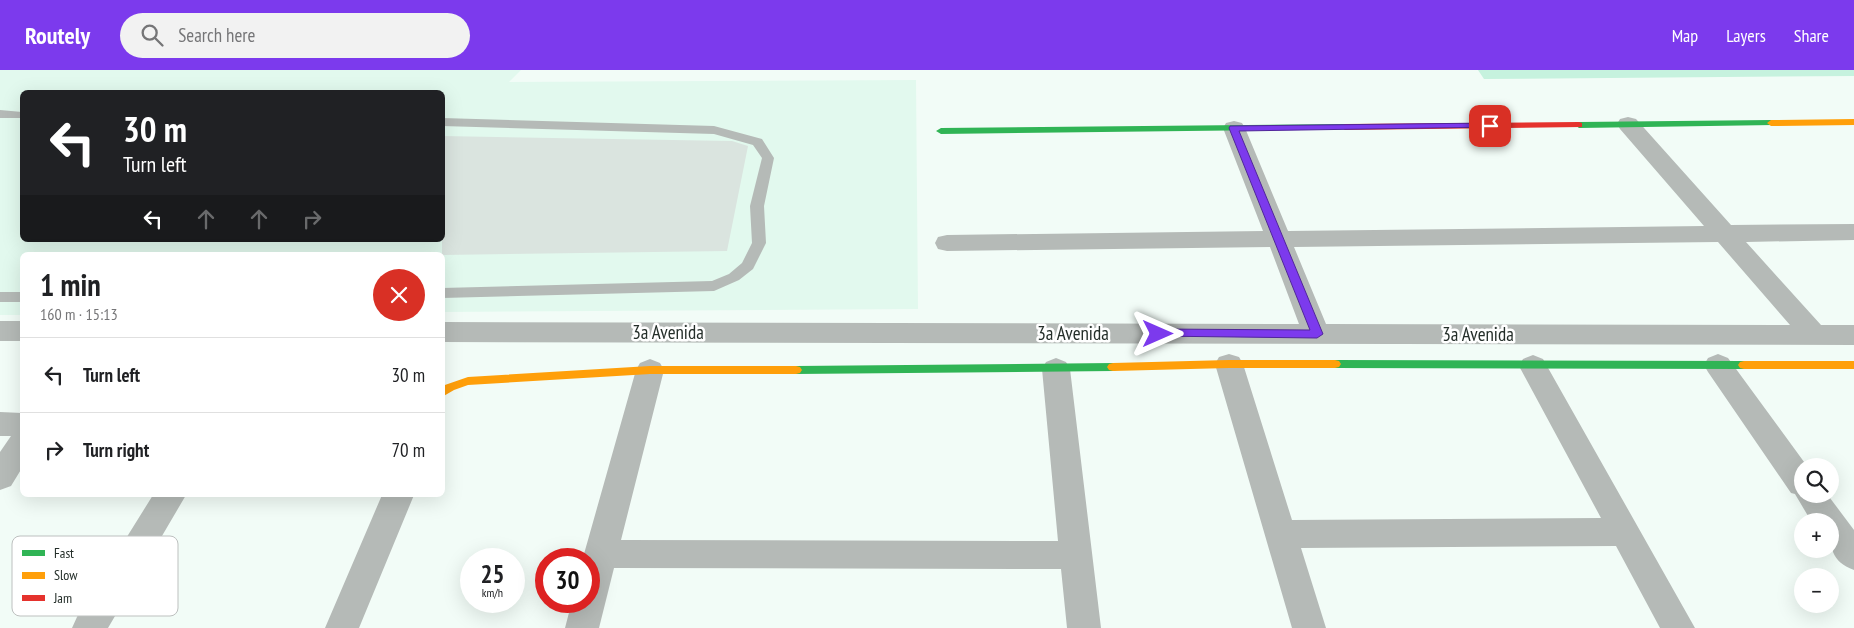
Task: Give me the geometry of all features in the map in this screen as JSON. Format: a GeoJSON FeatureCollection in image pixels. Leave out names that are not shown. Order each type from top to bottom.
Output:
{"type":"FeatureCollection","features":[{"type":"Feature","properties":{"kind":"street"},"geometry":{"type":"LineString","coordinates":[[941,131],[1854,122]]}},
{"type":"Feature","properties":{"kind":"street"},"geometry":{"type":"LineString","coordinates":[[1628,124],[1814,335]]}},
{"type":"Feature","properties":{"kind":"street"},"geometry":{"type":"LineString","coordinates":[[1234,128],[1317,334]]}},
{"type":"Feature","properties":{"kind":"street"},"geometry":{"type":"LineString","coordinates":[[947,243],[1854,232]]}},
{"type":"Feature","properties":{"kind":"street"},"geometry":{"type":"LineString","coordinates":[[0,331],[20,331]]}},
{"type":"Feature","properties":{"kind":"street","name":"3a Avenida"},"geometry":{"type":"LineString","coordinates":[[445,332],[1854,335]]}},
{"type":"Feature","properties":{"kind":"street"},"geometry":{"type":"LineString","coordinates":[[1229,364],[1309,628]]}},
{"type":"Feature","properties":{"kind":"street"},"geometry":{"type":"LineString","coordinates":[[445,391],[450,387],[468,381],[650,370],[1056,369],[1229,364],[1533,366],[1854,365]]}},
{"type":"Feature","properties":{"kind":"street"},"geometry":{"type":"LineString","coordinates":[[1718,365],[1794,473]]}},
{"type":"Feature","properties":{"kind":"street"},"geometry":{"type":"LineString","coordinates":[[1533,366],[1678,628]]}},
{"type":"Feature","properties":{"kind":"street"},"geometry":{"type":"LineString","coordinates":[[1056,369],[1084,628]]}},
{"type":"Feature","properties":{"kind":"street"},"geometry":{"type":"LineString","coordinates":[[650,370],[600,554],[1076,555]]}},
{"type":"Feature","properties":{"kind":"street"},"geometry":{"type":"LineString","coordinates":[[0,424],[20,424]]}},
{"type":"Feature","properties":{"kind":"street"},"geometry":{"type":"LineString","coordinates":[[145,536],[169,497]]}},
{"type":"Feature","properties":{"kind":"street"},"geometry":{"type":"LineString","coordinates":[[342,628],[397,497]]}},
{"type":"Feature","properties":{"kind":"street"},"geometry":{"type":"LineString","coordinates":[[1281,534],[1625,532]]}},
{"type":"Feature","properties":{"kind":"street"},"geometry":{"type":"LineString","coordinates":[[1839,535],[1854,556]]}},
{"type":"Feature","properties":{"kind":"street"},"geometry":{"type":"LineString","coordinates":[[582,628],[586,613]]}},
{"type":"Feature","properties":{"kind":"street"},"geometry":{"type":"LineString","coordinates":[[89,628],[96,616]]}},
{"type":"Feature","properties":{"kind":"lane"},"geometry":{"type":"LineString","coordinates":[[0,114],[20,115]]}},
{"type":"Feature","properties":{"kind":"lane"},"geometry":{"type":"LineString","coordinates":[[445,122],[714,130],[758,142],[768,158],[758,206],[759,243],[748,266],[734,278],[714,286],[445,294]]}},
{"type":"Feature","properties":{"kind":"lane"},"geometry":{"type":"LineString","coordinates":[[0,296],[20,297]]}},
{"type":"Feature","properties":{"kind":"shaded area"},"geometry":{"type":"Polygon","coordinates":[[[0,70],[521,70],[509,82],[916,80],[918,309],[445,312],[445,252],[20,252],[20,315],[0,315],[0,70]]]}},
{"type":"Feature","properties":{"kind":"green space"},"geometry":{"type":"Polygon","coordinates":[[[1478,70],[1854,70],[1854,76],[1484,79],[1478,70]]]}},
{"type":"Feature","properties":{"kind":"building"},"geometry":{"type":"Polygon","coordinates":[[[445,136],[732,141],[748,146],[727,251],[445,255],[445,252],[442,252],[442,242],[445,242],[445,136]]]}},
{"type":"Feature","properties":{"kind":"traffic: fast"},"geometry":{"type":"LineString","coordinates":[[1579,125],[1771,123]]}},
{"type":"Feature","properties":{"kind":"traffic: fast"},"geometry":{"type":"LineString","coordinates":[[941,131],[1345,127]]}},
{"type":"Feature","properties":{"kind":"traffic: fast"},"geometry":{"type":"LineString","coordinates":[[1335,364],[1744,365]]}},
{"type":"Feature","properties":{"kind":"traffic: fast"},"geometry":{"type":"LineString","coordinates":[[796,370],[1113,367]]}},
{"type":"Feature","properties":{"kind":"traffic: slow"},"geometry":{"type":"LineString","coordinates":[[1771,123],[1854,122]]}},
{"type":"Feature","properties":{"kind":"traffic: slow"},"geometry":{"type":"LineString","coordinates":[[1113,367],[1335,364]]}},
{"type":"Feature","properties":{"kind":"traffic: slow"},"geometry":{"type":"LineString","coordinates":[[1744,365],[1854,365]]}},
{"type":"Feature","properties":{"kind":"traffic: slow"},"geometry":{"type":"LineString","coordinates":[[445,391],[450,387],[468,381],[650,370],[796,370]]}},
{"type":"Feature","properties":{"kind":"traffic: jam"},"geometry":{"type":"LineString","coordinates":[[1345,127],[1579,125]]}},
{"type":"Feature","properties":{"kind":"route"},"geometry":{"type":"LineString","coordinates":[[1158,334],[1317,334],[1234,128],[1490,126]]}}]}
